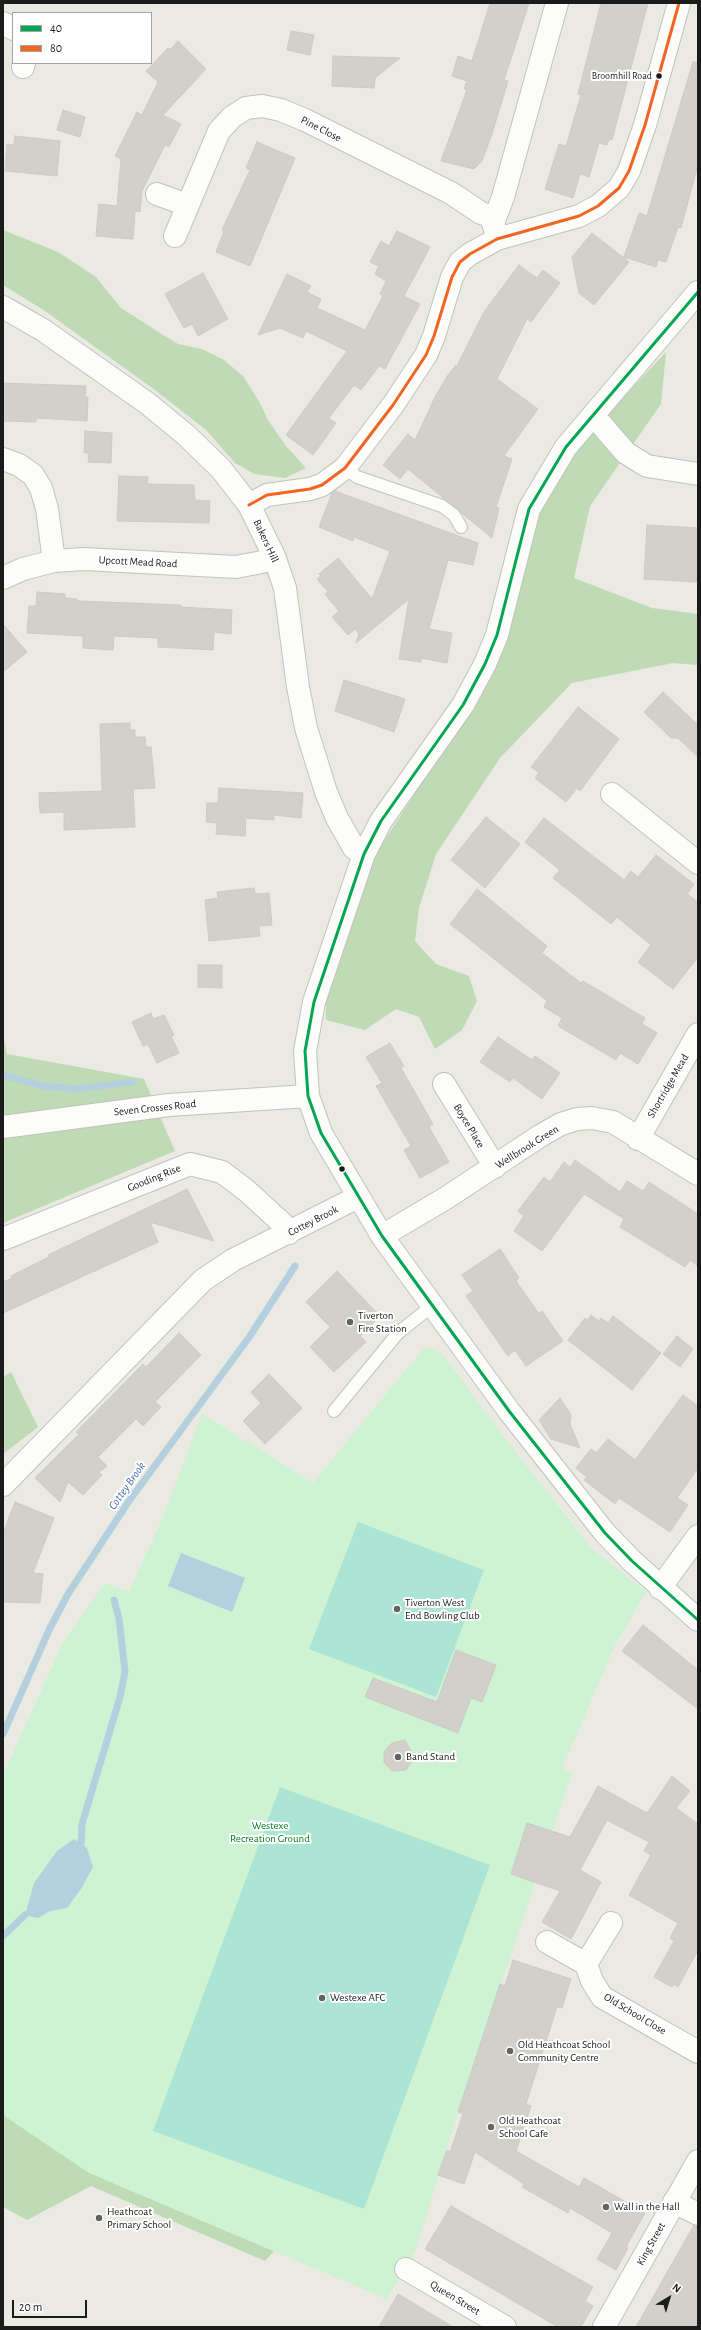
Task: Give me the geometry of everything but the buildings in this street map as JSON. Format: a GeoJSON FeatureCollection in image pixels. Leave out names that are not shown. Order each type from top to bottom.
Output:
{"type":"FeatureCollection","features":[{"type":"Feature","properties":{"kind":"street"},"geometry":{"type":"LineString","coordinates":[[249,505],[267,495],[310,489],[322,485],[345,468],[401,393],[426,355],[434,336],[452,277],[460,262],[496,228],[503,197],[557,3]]}},
{"type":"Feature","properties":{"kind":"street"},"geometry":{"type":"LineString","coordinates":[[496,228],[579,216],[598,206],[619,188],[629,171],[645,125],[679,3]]}},
{"type":"Feature","properties":{"kind":"street"},"geometry":{"type":"LineString","coordinates":[[3,23],[12,28]]}},
{"type":"Feature","properties":{"kind":"street","name":"Pine Close"},"geometry":{"type":"LineString","coordinates":[[175,236],[219,131],[232,117],[246,108],[262,106],[282,110],[305,120],[451,193],[481,213],[496,228]]}},
{"type":"Feature","properties":{"kind":"street"},"geometry":{"type":"LineString","coordinates":[[157,194],[188,205]]}},
{"type":"Feature","properties":{"kind":"street"},"geometry":{"type":"LineString","coordinates":[[698,292],[566,447],[529,509],[497,635],[486,664],[463,705],[381,822],[364,854],[314,1002],[305,1051],[308,1096],[321,1133],[382,1236],[432,1306],[457,1337],[518,1423],[605,1533],[660,1588],[698,1620]]}},
{"type":"Feature","properties":{"kind":"street","name":"Bakers Hill"},"geometry":{"type":"LineString","coordinates":[[3,307],[43,330],[147,403],[186,435],[221,469],[249,505],[274,556],[285,588],[298,687],[307,733],[326,792],[337,818],[354,848],[364,854]]}},
{"type":"Feature","properties":{"kind":"street"},"geometry":{"type":"LineString","coordinates":[[593,415],[626,453],[647,466],[698,474]]}},
{"type":"Feature","properties":{"kind":"street"},"geometry":{"type":"LineString","coordinates":[[3,459],[20,465],[32,475],[41,488],[47,509],[54,561]]}},
{"type":"Feature","properties":{"kind":"street","name":"Upcott Mead Road"},"geometry":{"type":"LineString","coordinates":[[3,578],[23,569],[54,561],[84,559],[236,568],[262,562],[274,556]]}},
{"type":"Feature","properties":{"kind":"street"},"geometry":{"type":"LineString","coordinates":[[612,794],[698,864]]}},
{"type":"Feature","properties":{"kind":"street","name":"Shortridge Mead"},"geometry":{"type":"LineString","coordinates":[[638,1138],[698,1034]]}},
{"type":"Feature","properties":{"kind":"street","name":"Boyce Place"},"geometry":{"type":"LineString","coordinates":[[444,1084],[495,1167]]}},
{"type":"Feature","properties":{"kind":"street","name":"Seven Crosses Road"},"geometry":{"type":"LineString","coordinates":[[3,1127],[169,1104],[308,1096]]}},
{"type":"Feature","properties":{"kind":"street","name":"Wellbrook Green"},"geometry":{"type":"LineString","coordinates":[[382,1236],[495,1167],[540,1136],[561,1124],[577,1119],[592,1118],[613,1122],[698,1174]]}},
{"type":"Feature","properties":{"kind":"street","name":"Gooding Rise"},"geometry":{"type":"LineString","coordinates":[[3,1239],[190,1164],[222,1172],[263,1206],[289,1233]]}},
{"type":"Feature","properties":{"kind":"street","name":"Cottey Brook"},"geometry":{"type":"LineString","coordinates":[[3,1485],[203,1280],[233,1260],[358,1197]]}},
{"type":"Feature","properties":{"kind":"street"},"geometry":{"type":"LineString","coordinates":[[660,1588],[698,1536]]}},
{"type":"Feature","properties":{"kind":"street"},"geometry":{"type":"LineString","coordinates":[[547,1942],[586,1964],[611,1923]]}},
{"type":"Feature","properties":{"kind":"street","name":"Old School Close"},"geometry":{"type":"LineString","coordinates":[[586,1964],[592,1981],[602,1996],[698,2052]]}},
{"type":"Feature","properties":{"kind":"street","name":"King Street"},"geometry":{"type":"LineString","coordinates":[[604,2327],[698,2161]]}},
{"type":"Feature","properties":{"kind":"street"},"geometry":{"type":"LineString","coordinates":[[674,2202],[698,2214]]}},
{"type":"Feature","properties":{"kind":"street","name":"Queen Street"},"geometry":{"type":"LineString","coordinates":[[406,2269],[505,2327]]}},
{"type":"Feature","properties":{"kind":"lane"},"geometry":{"type":"LineString","coordinates":[[345,468],[357,477],[442,506],[454,515],[461,527]]}},
{"type":"Feature","properties":{"kind":"lane"},"geometry":{"type":"LineString","coordinates":[[334,1412],[398,1333],[432,1306]]}},
{"type":"Feature","properties":{"kind":"green space"},"geometry":{"type":"Polygon","coordinates":[[[3,230],[58,252],[96,277],[121,308],[178,344],[202,349],[224,360],[243,376],[260,403],[268,420],[286,446],[306,468],[285,478],[254,474],[235,463],[206,430],[155,390],[45,311],[3,285],[3,230]]]}},
{"type":"Feature","properties":{"kind":"green space"},"geometry":{"type":"Polygon","coordinates":[[[666,352],[661,404],[590,506],[574,578],[652,608],[698,614],[698,665],[673,663],[572,683],[500,758],[436,854],[419,908],[415,941],[436,964],[469,976],[477,1001],[462,1030],[435,1049],[419,1017],[396,1009],[365,1030],[326,1020],[326,972],[371,861],[471,707],[534,520],[570,454],[666,352]]]}},
{"type":"Feature","properties":{"kind":"green space"},"geometry":{"type":"Polygon","coordinates":[[[3,1035],[7,1054],[144,1079],[175,1151],[3,1223],[3,1035]]]}},
{"type":"Feature","properties":{"kind":"green space","name":"Westexe Recreation Ground"},"geometry":{"type":"Polygon","coordinates":[[[425,1347],[442,1353],[496,1427],[591,1548],[646,1592],[614,1647],[562,1769],[572,1773],[458,2112],[416,2249],[387,2299],[89,2173],[3,2115],[3,1775],[63,1643],[105,1583],[129,1592],[163,1517],[202,1414],[313,1483],[425,1347]]]}},
{"type":"Feature","properties":{"kind":"green space"},"geometry":{"type":"Polygon","coordinates":[[[11,1372],[38,1427],[3,1454],[3,1377],[11,1372]]]}},
{"type":"Feature","properties":{"kind":"green space","name":"Tiverton West End Bowling Club"},"geometry":{"type":"Polygon","coordinates":[[[358,1522],[484,1570],[436,1697],[309,1649],[358,1522]]]}},
{"type":"Feature","properties":{"kind":"green space","name":"Westexe AFC"},"geometry":{"type":"Polygon","coordinates":[[[280,1787],[490,1865],[364,2209],[153,2131],[280,1787]]]}},
{"type":"Feature","properties":{"kind":"green space"},"geometry":{"type":"Polygon","coordinates":[[[3,2083],[115,2184],[274,2251],[265,2261],[91,2186],[27,2220],[3,2207],[3,2083]]]}},
{"type":"Feature","properties":{"kind":"water"},"geometry":{"type":"Polygon","coordinates":[[[181,1553],[245,1578],[232,1612],[168,1586],[181,1553]]]}},
{"type":"Feature","properties":{"kind":"water"},"geometry":{"type":"Polygon","coordinates":[[[74,1839],[87,1848],[93,1867],[81,1889],[67,1908],[50,1911],[38,1918],[25,1915],[34,1883],[57,1851],[74,1839]]]}},
{"type":"Feature","properties":{"kind":"waterway","name":"Cottey Brook"},"geometry":{"type":"LineString","coordinates":[[3,1075],[42,1086],[76,1089],[132,1082]]}},
{"type":"Feature","properties":{"kind":"waterway","name":"Cottey Brook"},"geometry":{"type":"LineString","coordinates":[[3,1734],[50,1628],[68,1594],[129,1501],[250,1336],[295,1266]]}},
{"type":"Feature","properties":{"kind":"waterway"},"geometry":{"type":"LineString","coordinates":[[81,1844],[82,1824],[120,1697],[125,1672],[119,1618],[114,1600]]}},
{"type":"Feature","properties":{"kind":"waterway"},"geometry":{"type":"LineString","coordinates":[[3,1936],[25,1915]]}},
{"type":"Feature","properties":{"kind":"transit line","name":"80"},"geometry":{"type":"LineString","coordinates":[[249,505],[267,495],[310,489],[322,485],[345,468],[393,405],[426,355],[434,336],[452,277],[460,262],[470,254],[497,239],[579,216],[598,206],[619,188],[629,171],[645,125],[679,3]]}},
{"type":"Feature","properties":{"kind":"transit line","name":"40"},"geometry":{"type":"LineString","coordinates":[[698,292],[566,447],[529,509],[497,635],[485,664],[463,705],[381,821],[364,854],[314,1002],[305,1051],[308,1096],[321,1133],[382,1236],[509,1411],[605,1533],[632,1561],[698,1620]]}},
{"type":"Feature","properties":{"kind":"place","name":"Broomhill Road"},"geometry":{"type":"Point","coordinates":[659,76]}},
{"type":"Feature","properties":{"kind":"place","name":"Tiverton Fire Station"},"geometry":{"type":"Point","coordinates":[350,1322]}},
{"type":"Feature","properties":{"kind":"place","name":"Tiverton West End Bowling Club"},"geometry":{"type":"Point","coordinates":[397,1609]}},
{"type":"Feature","properties":{"kind":"place","name":"Band Stand"},"geometry":{"type":"Point","coordinates":[398,1757]}},
{"type":"Feature","properties":{"kind":"place","name":"Westexe AFC"},"geometry":{"type":"Point","coordinates":[322,1998]}},
{"type":"Feature","properties":{"kind":"place","name":"Old Heathcoat School Community Centre"},"geometry":{"type":"Point","coordinates":[510,2051]}},
{"type":"Feature","properties":{"kind":"place","name":"Old Heathcoat School Cafe"},"geometry":{"type":"Point","coordinates":[491,2127]}},
{"type":"Feature","properties":{"kind":"place","name":"Wall in the Hall"},"geometry":{"type":"Point","coordinates":[606,2207]}},
{"type":"Feature","properties":{"kind":"place","name":"Heathcoat Primary School"},"geometry":{"type":"Point","coordinates":[99,2218]}}]}
